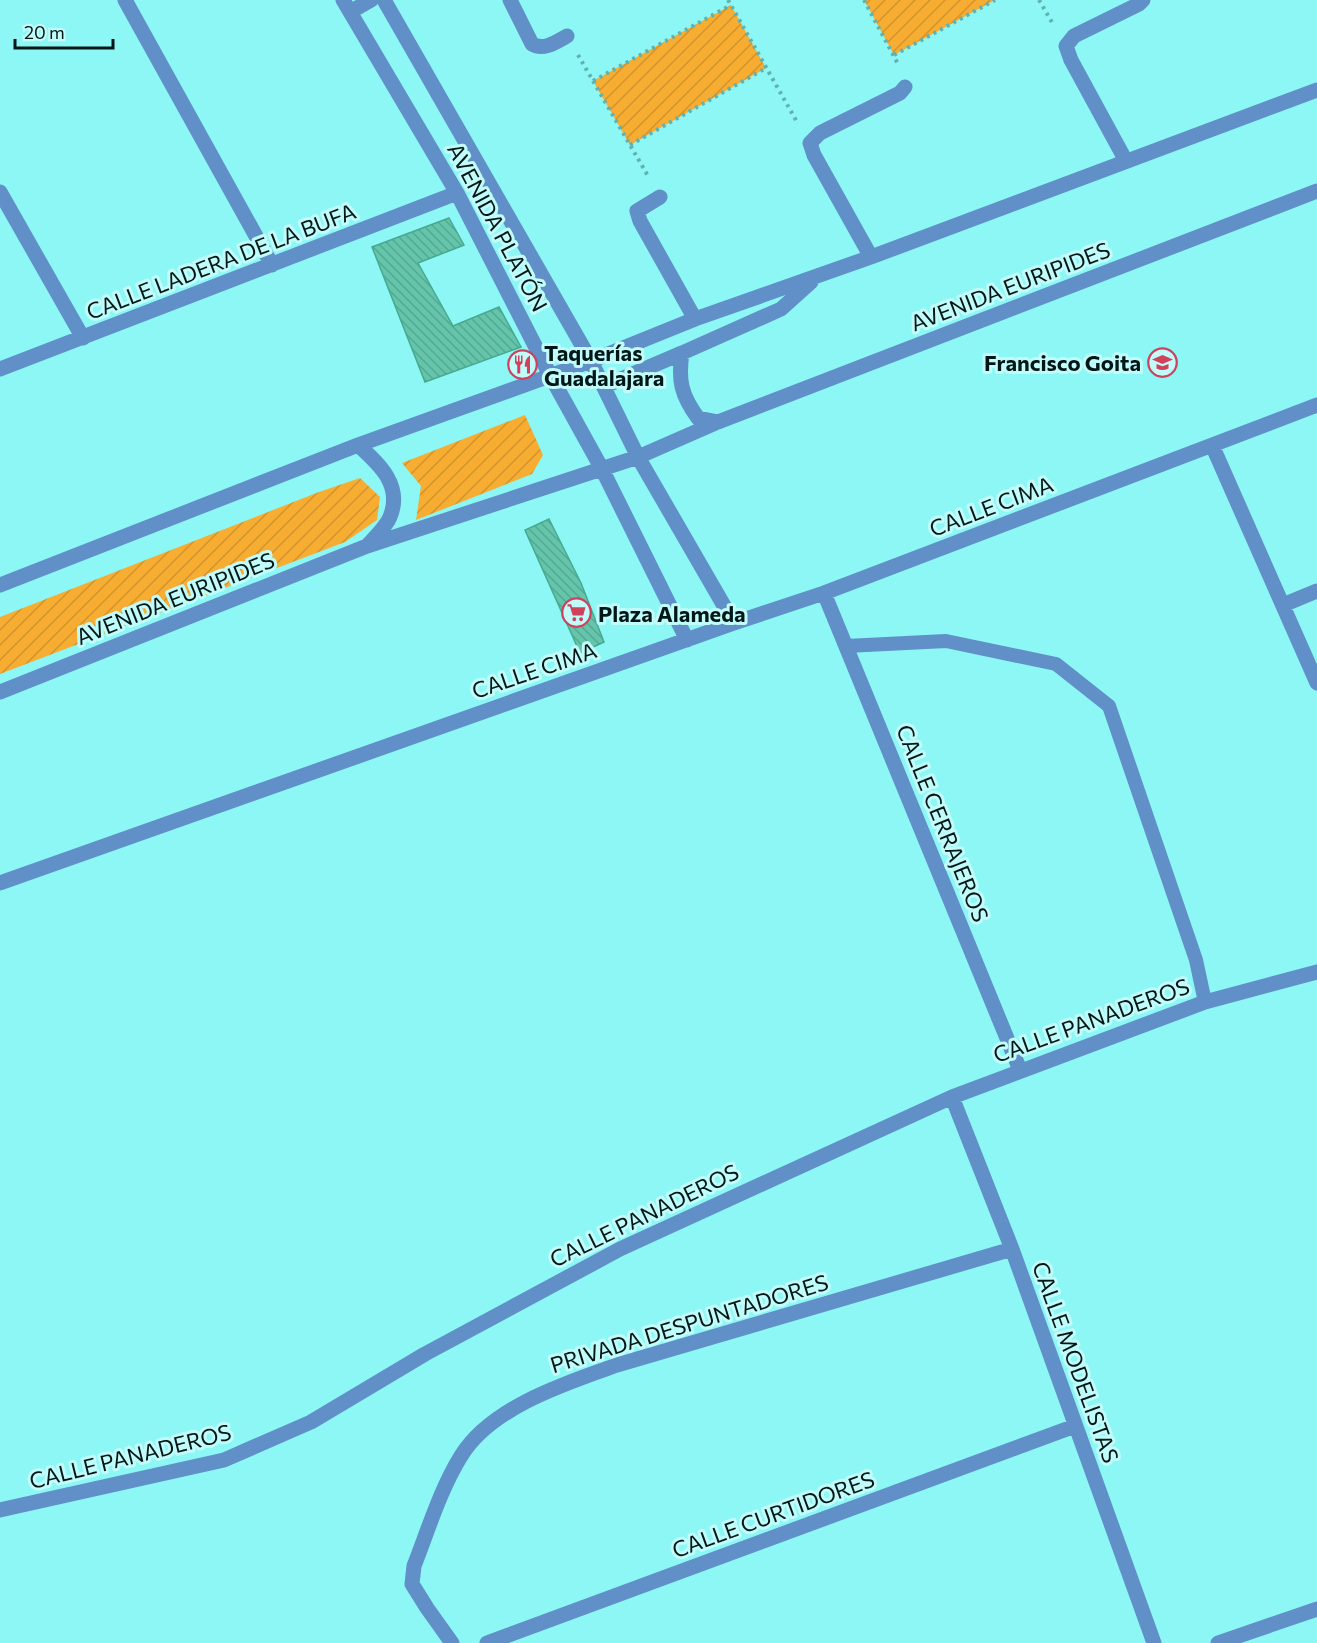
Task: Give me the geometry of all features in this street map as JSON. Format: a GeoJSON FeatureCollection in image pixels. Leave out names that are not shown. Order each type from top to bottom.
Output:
{"type":"FeatureCollection","features":[{"type":"Feature","properties":{"kind":"street"},"geometry":{"type":"LineString","coordinates":[[124,0],[272,265]]}},
{"type":"Feature","properties":{"kind":"street"},"geometry":{"type":"LineString","coordinates":[[346,6],[371,0]]}},
{"type":"Feature","properties":{"kind":"street","name":"AVENIDA PLATÓN"},"geometry":{"type":"LineString","coordinates":[[384,0],[591,361],[638,457],[734,623]]}},
{"type":"Feature","properties":{"kind":"street"},"geometry":{"type":"LineString","coordinates":[[510,0],[532,44],[539,48],[548,46],[567,36]]}},
{"type":"Feature","properties":{"kind":"street"},"geometry":{"type":"LineString","coordinates":[[1126,161],[1071,60],[1066,46],[1074,36],[1143,0]]}},
{"type":"Feature","properties":{"kind":"street","name":"AVENIDA PLATÓN"},"geometry":{"type":"LineString","coordinates":[[346,6],[457,193],[550,375],[602,468],[687,640]]}},
{"type":"Feature","properties":{"kind":"street"},"geometry":{"type":"LineString","coordinates":[[870,257],[814,155],[810,143],[820,133],[900,93],[905,87]]}},
{"type":"Feature","properties":{"kind":"street"},"geometry":{"type":"LineString","coordinates":[[0,585],[358,445],[591,361],[695,319],[870,257],[1317,90]]}},
{"type":"Feature","properties":{"kind":"street","name":"AVENIDA EURIPIDES"},"geometry":{"type":"LineString","coordinates":[[0,692],[367,546],[638,457],[718,422],[1317,191]]}},
{"type":"Feature","properties":{"kind":"street"},"geometry":{"type":"LineString","coordinates":[[0,192],[83,338]]}},
{"type":"Feature","properties":{"kind":"street","name":"CALLE LADERA DE LA BUFA"},"geometry":{"type":"LineString","coordinates":[[0,369],[457,193]]}},
{"type":"Feature","properties":{"kind":"street"},"geometry":{"type":"LineString","coordinates":[[660,197],[637,211],[640,221],[695,319]]}},
{"type":"Feature","properties":{"kind":"street"},"geometry":{"type":"LineString","coordinates":[[605,386],[781,309],[818,276]]}},
{"type":"Feature","properties":{"kind":"street"},"geometry":{"type":"LineString","coordinates":[[682,352],[679,376],[687,403],[698,418],[718,422]]}},
{"type":"Feature","properties":{"kind":"street","name":"CALLE CIMA"},"geometry":{"type":"LineString","coordinates":[[0,883],[824,593],[1317,405]]}},
{"type":"Feature","properties":{"kind":"street","name":"AVENIDA EURIPIDES"},"geometry":{"type":"LineString","coordinates":[[358,445],[381,467],[394,491],[390,517],[367,546]]}},
{"type":"Feature","properties":{"kind":"street"},"geometry":{"type":"LineString","coordinates":[[1212,446],[1283,605],[1310,650],[1317,683]]}},
{"type":"Feature","properties":{"kind":"street"},"geometry":{"type":"LineString","coordinates":[[1283,605],[1317,591]]}},
{"type":"Feature","properties":{"kind":"street","name":"CALLE CERRAJEROS"},"geometry":{"type":"LineString","coordinates":[[824,593],[1020,1070]]}},
{"type":"Feature","properties":{"kind":"street","name":"CALLE PANADEROS"},"geometry":{"type":"LineString","coordinates":[[0,1510],[224,1460],[311,1422],[425,1354],[620,1248],[952,1097],[1205,1002],[1317,972]]}},
{"type":"Feature","properties":{"kind":"street","name":"CALLE MODELISTAS"},"geometry":{"type":"LineString","coordinates":[[952,1097],[1012,1249],[1155,1643]]}},
{"type":"Feature","properties":{"kind":"street","name":"PRIVADA DESPUNTADORES"},"geometry":{"type":"LineString","coordinates":[[452,1643],[426,1608],[412,1584],[414,1566],[462,1455],[491,1422],[554,1387],[617,1365],[1012,1249]]}},
{"type":"Feature","properties":{"kind":"street","name":"CALLE CURTIDORES"},"geometry":{"type":"LineString","coordinates":[[487,1643],[1075,1426]]}},
{"type":"Feature","properties":{"kind":"street"},"geometry":{"type":"LineString","coordinates":[[1218,1643],[1317,1609]]}},
{"type":"Feature","properties":{"kind":"lane"},"geometry":{"type":"LineString","coordinates":[[846,646],[946,641],[1056,664],[1109,706],[1196,960],[1205,1002]]}},
{"type":"Feature","properties":{"kind":"path"},"geometry":{"type":"LineString","coordinates":[[728,0],[810,143]]}},
{"type":"Feature","properties":{"kind":"path"},"geometry":{"type":"LineString","coordinates":[[864,0],[906,78],[905,87]]}},
{"type":"Feature","properties":{"kind":"path"},"geometry":{"type":"LineString","coordinates":[[894,55],[995,0]]}},
{"type":"Feature","properties":{"kind":"path"},"geometry":{"type":"LineString","coordinates":[[593,81],[731,5]]}},
{"type":"Feature","properties":{"kind":"path"},"geometry":{"type":"LineString","coordinates":[[567,36],[660,197]]}},
{"type":"Feature","properties":{"kind":"path"},"geometry":{"type":"LineString","coordinates":[[630,145],[766,69]]}},
{"type":"Feature","properties":{"kind":"shaded area"},"geometry":{"type":"Polygon","coordinates":[[[864,0],[995,0],[894,55],[864,0]]]}},
{"type":"Feature","properties":{"kind":"shaded area"},"geometry":{"type":"Polygon","coordinates":[[[731,5],[766,68],[630,145],[593,81],[731,5]]]}},
{"type":"Feature","properties":{"kind":"shaded area"},"geometry":{"type":"Polygon","coordinates":[[[525,415],[543,455],[532,474],[416,520],[421,486],[402,463],[525,415]]]}},
{"type":"Feature","properties":{"kind":"shaded area"},"geometry":{"type":"Polygon","coordinates":[[[360,478],[380,497],[377,520],[345,542],[0,674],[0,617],[360,478]]]}},
{"type":"Feature","properties":{"kind":"building"},"geometry":{"type":"Polygon","coordinates":[[[449,218],[464,245],[418,263],[453,326],[499,307],[521,347],[425,382],[372,247],[449,218]]]}},
{"type":"Feature","properties":{"kind":"building","name":"Plaza Alameda"},"geometry":{"type":"Polygon","coordinates":[[[549,519],[581,583],[604,642],[580,653],[525,530],[549,519]]]}},
{"type":"Feature","properties":{"kind":"place","name":"Francisco Goita"},"geometry":{"type":"Point","coordinates":[1162,362]}},
{"type":"Feature","properties":{"kind":"place","name":"Taquerías Guadalajara"},"geometry":{"type":"Point","coordinates":[523,365]}},
{"type":"Feature","properties":{"kind":"place","name":"Plaza Alameda"},"geometry":{"type":"Point","coordinates":[577,613]}}]}
